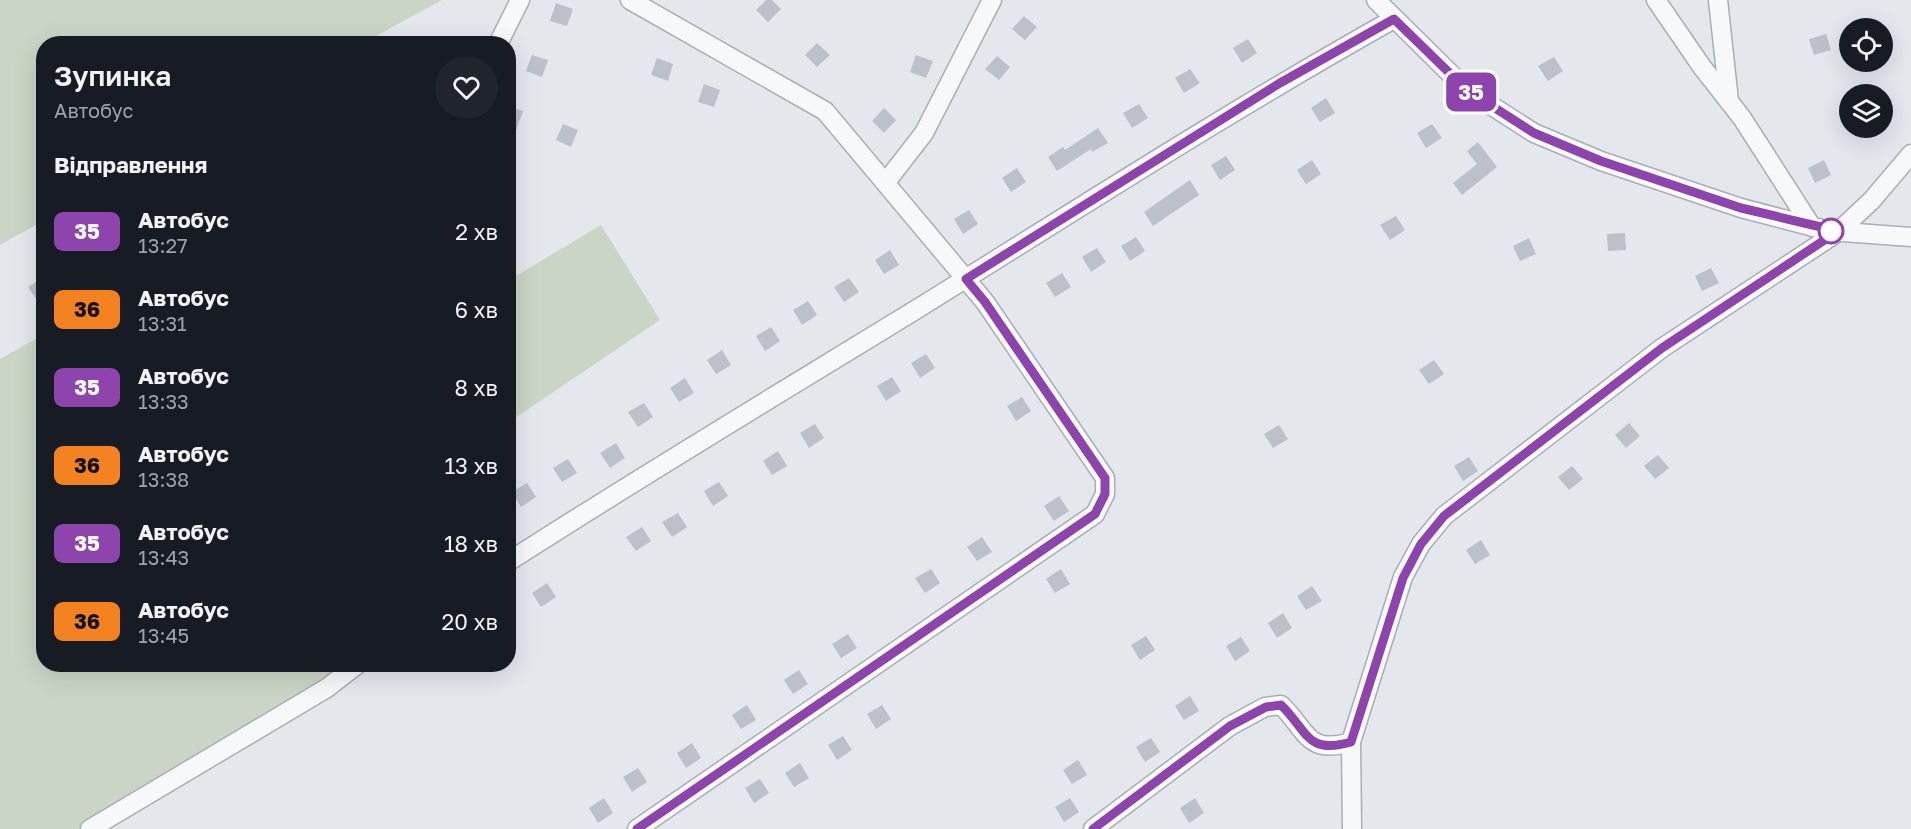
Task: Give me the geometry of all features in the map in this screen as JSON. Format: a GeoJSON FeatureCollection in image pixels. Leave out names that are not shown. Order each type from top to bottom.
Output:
{"type":"FeatureCollection","features":[{"type":"Feature","properties":{"kind":"street"},"geometry":{"type":"LineString","coordinates":[[502,36],[520,0]]}},
{"type":"Feature","properties":{"kind":"street"},"geometry":{"type":"LineString","coordinates":[[630,0],[825,111],[985,302],[1105,478],[1105,494],[1095,514],[636,829]]}},
{"type":"Feature","properties":{"kind":"street"},"geometry":{"type":"LineString","coordinates":[[886,183],[924,134],[992,0]]}},
{"type":"Feature","properties":{"kind":"street"},"geometry":{"type":"LineString","coordinates":[[1376,0],[1467,90],[1534,133],[1601,161],[1741,208],[1812,227],[1911,237]]}},
{"type":"Feature","properties":{"kind":"street"},"geometry":{"type":"LineString","coordinates":[[1656,0],[1729,101],[1812,227]]}},
{"type":"Feature","properties":{"kind":"street"},"geometry":{"type":"LineString","coordinates":[[1718,0],[1729,101]]}},
{"type":"Feature","properties":{"kind":"street"},"geometry":{"type":"LineString","coordinates":[[516,557],[640,476],[966,279],[1280,83],[1394,19]]}},
{"type":"Feature","properties":{"kind":"street"},"geometry":{"type":"LineString","coordinates":[[1352,829],[1351,742],[1403,578],[1421,544],[1444,516],[1662,348],[1838,231],[1872,200],[1911,154]]}},
{"type":"Feature","properties":{"kind":"street"},"geometry":{"type":"LineString","coordinates":[[90,829],[327,688],[348,672]]}},
{"type":"Feature","properties":{"kind":"street"},"geometry":{"type":"LineString","coordinates":[[1093,829],[1230,726],[1266,707],[1281,705],[1294,718],[1309,741],[1331,748],[1351,742]]}},
{"type":"Feature","properties":{"kind":"green space"},"geometry":{"type":"Polygon","coordinates":[[[0,0],[442,0],[376,36],[36,36],[36,225],[0,245],[0,0]]]}},
{"type":"Feature","properties":{"kind":"green space"},"geometry":{"type":"Polygon","coordinates":[[[601,225],[660,320],[516,417],[516,276],[601,225]]]}},
{"type":"Feature","properties":{"kind":"green space"},"geometry":{"type":"Polygon","coordinates":[[[36,339],[36,672],[347,672],[90,829],[0,829],[0,359],[36,339]]]}},
{"type":"Feature","properties":{"kind":"building"},"geometry":{"type":"Polygon","coordinates":[[[766,0],[772,0],[781,9],[768,22],[756,10],[766,0]]]}},
{"type":"Feature","properties":{"kind":"building"},"geometry":{"type":"Polygon","coordinates":[[[556,3],[573,9],[567,26],[550,21],[556,3]]]}},
{"type":"Feature","properties":{"kind":"building"},"geometry":{"type":"Polygon","coordinates":[[[1024,16],[1037,27],[1025,40],[1012,29],[1024,16]]]}},
{"type":"Feature","properties":{"kind":"building"},"geometry":{"type":"Polygon","coordinates":[[[1826,34],[1831,50],[1814,55],[1809,39],[1826,34]]]}},
{"type":"Feature","properties":{"kind":"building"},"geometry":{"type":"Polygon","coordinates":[[[1248,39],[1257,53],[1242,63],[1233,48],[1248,39]]]}},
{"type":"Feature","properties":{"kind":"building"},"geometry":{"type":"Polygon","coordinates":[[[817,43],[830,55],[817,67],[805,55],[817,43]]]}},
{"type":"Feature","properties":{"kind":"building"},"geometry":{"type":"Polygon","coordinates":[[[532,55],[548,60],[542,77],[526,71],[532,55]]]}},
{"type":"Feature","properties":{"kind":"building"},"geometry":{"type":"Polygon","coordinates":[[[916,55],[933,61],[926,78],[910,72],[916,55]]]}},
{"type":"Feature","properties":{"kind":"building"},"geometry":{"type":"Polygon","coordinates":[[[997,56],[1010,67],[999,80],[985,69],[997,56]]]}},
{"type":"Feature","properties":{"kind":"building"},"geometry":{"type":"Polygon","coordinates":[[[1554,57],[1563,71],[1548,81],[1538,66],[1554,57]]]}},
{"type":"Feature","properties":{"kind":"building"},"geometry":{"type":"Polygon","coordinates":[[[657,58],[673,64],[668,81],[651,75],[657,58]]]}},
{"type":"Feature","properties":{"kind":"building"},"geometry":{"type":"Polygon","coordinates":[[[1190,69],[1200,83],[1184,93],[1175,78],[1190,69]]]}},
{"type":"Feature","properties":{"kind":"building"},"geometry":{"type":"Polygon","coordinates":[[[704,84],[720,90],[714,107],[698,102],[704,84]]]}},
{"type":"Feature","properties":{"kind":"building"},"geometry":{"type":"Polygon","coordinates":[[[1326,98],[1335,113],[1320,122],[1311,108],[1326,98]]]}},
{"type":"Feature","properties":{"kind":"building"},"geometry":{"type":"Polygon","coordinates":[[[1139,104],[1148,118],[1132,128],[1123,113],[1139,104]]]}},
{"type":"Feature","properties":{"kind":"building"},"geometry":{"type":"Polygon","coordinates":[[[884,108],[896,120],[884,133],[872,121],[884,108]]]}},
{"type":"Feature","properties":{"kind":"building"},"geometry":{"type":"Polygon","coordinates":[[[516,109],[523,111],[516,130],[516,109]]]}},
{"type":"Feature","properties":{"kind":"building"},"geometry":{"type":"Polygon","coordinates":[[[563,124],[578,130],[571,147],[556,140],[563,124]]]}},
{"type":"Feature","properties":{"kind":"building"},"geometry":{"type":"Polygon","coordinates":[[[1432,124],[1442,138],[1426,148],[1417,133],[1432,124]]]}},
{"type":"Feature","properties":{"kind":"building"},"geometry":{"type":"Polygon","coordinates":[[[1098,128],[1108,143],[1092,152],[1091,149],[1057,171],[1048,157],[1063,147],[1065,150],[1098,128]]]}},
{"type":"Feature","properties":{"kind":"building"},"geometry":{"type":"Polygon","coordinates":[[[1478,142],[1497,167],[1462,195],[1453,183],[1477,164],[1467,151],[1478,142]]]}},
{"type":"Feature","properties":{"kind":"building"},"geometry":{"type":"Polygon","coordinates":[[[1226,156],[1235,170],[1220,180],[1211,165],[1226,156]]]}},
{"type":"Feature","properties":{"kind":"building"},"geometry":{"type":"Polygon","coordinates":[[[1312,160],[1321,174],[1306,184],[1297,170],[1312,160]]]}},
{"type":"Feature","properties":{"kind":"building"},"geometry":{"type":"Polygon","coordinates":[[[1824,160],[1831,175],[1815,183],[1808,168],[1824,160]]]}},
{"type":"Feature","properties":{"kind":"building"},"geometry":{"type":"Polygon","coordinates":[[[1017,168],[1026,182],[1011,192],[1002,178],[1017,168]]]}},
{"type":"Feature","properties":{"kind":"building"},"geometry":{"type":"Polygon","coordinates":[[[1190,180],[1199,195],[1153,226],[1144,212],[1190,180]]]}},
{"type":"Feature","properties":{"kind":"building"},"geometry":{"type":"Polygon","coordinates":[[[969,210],[978,224],[963,234],[954,219],[969,210]]]}},
{"type":"Feature","properties":{"kind":"building"},"geometry":{"type":"Polygon","coordinates":[[[1396,216],[1405,230],[1390,240],[1380,225],[1396,216]]]}},
{"type":"Feature","properties":{"kind":"building"},"geometry":{"type":"Polygon","coordinates":[[[1625,233],[1626,250],[1608,251],[1607,234],[1625,233]]]}},
{"type":"Feature","properties":{"kind":"building"},"geometry":{"type":"Polygon","coordinates":[[[1136,237],[1145,251],[1130,261],[1121,246],[1136,237]]]}},
{"type":"Feature","properties":{"kind":"building"},"geometry":{"type":"Polygon","coordinates":[[[1529,238],[1536,254],[1520,261],[1513,246],[1529,238]]]}},
{"type":"Feature","properties":{"kind":"building"},"geometry":{"type":"Polygon","coordinates":[[[1097,248],[1106,262],[1091,272],[1082,257],[1097,248]]]}},
{"type":"Feature","properties":{"kind":"building"},"geometry":{"type":"Polygon","coordinates":[[[890,250],[899,265],[884,274],[875,260],[890,250]]]}},
{"type":"Feature","properties":{"kind":"building"},"geometry":{"type":"Polygon","coordinates":[[[1711,268],[1719,283],[1702,291],[1695,276],[1711,268]]]}},
{"type":"Feature","properties":{"kind":"building"},"geometry":{"type":"Polygon","coordinates":[[[1062,273],[1071,287],[1055,297],[1046,283],[1062,273]]]}},
{"type":"Feature","properties":{"kind":"building"},"geometry":{"type":"Polygon","coordinates":[[[849,278],[859,292],[844,302],[834,287],[849,278]]]}},
{"type":"Feature","properties":{"kind":"building"},"geometry":{"type":"Polygon","coordinates":[[[36,282],[36,298],[28,287],[36,282]]]}},
{"type":"Feature","properties":{"kind":"building"},"geometry":{"type":"Polygon","coordinates":[[[808,301],[817,315],[802,325],[793,310],[808,301]]]}},
{"type":"Feature","properties":{"kind":"building"},"geometry":{"type":"Polygon","coordinates":[[[771,327],[780,341],[765,351],[756,336],[771,327]]]}},
{"type":"Feature","properties":{"kind":"building"},"geometry":{"type":"Polygon","coordinates":[[[722,350],[731,365],[716,374],[707,360],[722,350]]]}},
{"type":"Feature","properties":{"kind":"building"},"geometry":{"type":"Polygon","coordinates":[[[926,354],[935,368],[920,378],[911,363],[926,354]]]}},
{"type":"Feature","properties":{"kind":"building"},"geometry":{"type":"Polygon","coordinates":[[[1434,360],[1444,374],[1429,384],[1419,370],[1434,360]]]}},
{"type":"Feature","properties":{"kind":"building"},"geometry":{"type":"Polygon","coordinates":[[[892,377],[901,391],[886,401],[877,386],[892,377]]]}},
{"type":"Feature","properties":{"kind":"building"},"geometry":{"type":"Polygon","coordinates":[[[685,378],[694,393],[679,402],[670,388],[685,378]]]}},
{"type":"Feature","properties":{"kind":"building"},"geometry":{"type":"Polygon","coordinates":[[[1022,397],[1031,411],[1016,421],[1007,406],[1022,397]]]}},
{"type":"Feature","properties":{"kind":"building"},"geometry":{"type":"Polygon","coordinates":[[[644,403],[653,417],[638,427],[628,412],[644,403]]]}},
{"type":"Feature","properties":{"kind":"building"},"geometry":{"type":"Polygon","coordinates":[[[1629,423],[1640,436],[1626,448],[1615,435],[1629,423]]]}},
{"type":"Feature","properties":{"kind":"building"},"geometry":{"type":"Polygon","coordinates":[[[815,424],[824,438],[809,448],[800,433],[815,424]]]}},
{"type":"Feature","properties":{"kind":"building"},"geometry":{"type":"Polygon","coordinates":[[[1279,425],[1288,439],[1273,448],[1264,434],[1279,425]]]}},
{"type":"Feature","properties":{"kind":"building"},"geometry":{"type":"Polygon","coordinates":[[[616,443],[625,458],[610,468],[600,453],[616,443]]]}},
{"type":"Feature","properties":{"kind":"building"},"geometry":{"type":"Polygon","coordinates":[[[778,451],[787,466],[772,475],[763,461],[778,451]]]}},
{"type":"Feature","properties":{"kind":"building"},"geometry":{"type":"Polygon","coordinates":[[[1658,455],[1669,468],[1655,479],[1644,466],[1658,455]]]}},
{"type":"Feature","properties":{"kind":"building"},"geometry":{"type":"Polygon","coordinates":[[[1469,457],[1478,471],[1463,481],[1454,466],[1469,457]]]}},
{"type":"Feature","properties":{"kind":"building"},"geometry":{"type":"Polygon","coordinates":[[[568,459],[577,473],[562,482],[553,468],[568,459]]]}},
{"type":"Feature","properties":{"kind":"building"},"geometry":{"type":"Polygon","coordinates":[[[1572,466],[1583,479],[1569,490],[1558,477],[1572,466]]]}},
{"type":"Feature","properties":{"kind":"building"},"geometry":{"type":"Polygon","coordinates":[[[719,482],[728,496],[713,506],[704,491],[719,482]]]}},
{"type":"Feature","properties":{"kind":"building"},"geometry":{"type":"Polygon","coordinates":[[[527,483],[536,497],[521,507],[516,499],[516,490],[527,483]]]}},
{"type":"Feature","properties":{"kind":"building"},"geometry":{"type":"Polygon","coordinates":[[[1059,496],[1069,511],[1054,521],[1044,506],[1059,496]]]}},
{"type":"Feature","properties":{"kind":"building"},"geometry":{"type":"Polygon","coordinates":[[[678,513],[687,527],[672,537],[662,522],[678,513]]]}},
{"type":"Feature","properties":{"kind":"building"},"geometry":{"type":"Polygon","coordinates":[[[642,527],[651,541],[636,551],[626,537],[642,527]]]}},
{"type":"Feature","properties":{"kind":"building"},"geometry":{"type":"Polygon","coordinates":[[[982,537],[992,552],[977,561],[967,547],[982,537]]]}},
{"type":"Feature","properties":{"kind":"building"},"geometry":{"type":"Polygon","coordinates":[[[1481,540],[1490,555],[1475,564],[1466,550],[1481,540]]]}},
{"type":"Feature","properties":{"kind":"building"},"geometry":{"type":"Polygon","coordinates":[[[931,569],[940,583],[925,593],[915,578],[931,569]]]}},
{"type":"Feature","properties":{"kind":"building"},"geometry":{"type":"Polygon","coordinates":[[[1061,569],[1070,584],[1055,593],[1046,579],[1061,569]]]}},
{"type":"Feature","properties":{"kind":"building"},"geometry":{"type":"Polygon","coordinates":[[[547,583],[556,597],[541,607],[532,593],[547,583]]]}},
{"type":"Feature","properties":{"kind":"building"},"geometry":{"type":"Polygon","coordinates":[[[1312,586],[1322,601],[1306,610],[1297,596],[1312,586]]]}},
{"type":"Feature","properties":{"kind":"building"},"geometry":{"type":"Polygon","coordinates":[[[1283,613],[1292,628],[1277,638],[1268,623],[1283,613]]]}},
{"type":"Feature","properties":{"kind":"building"},"geometry":{"type":"Polygon","coordinates":[[[848,634],[857,648],[841,658],[832,644],[848,634]]]}},
{"type":"Feature","properties":{"kind":"building"},"geometry":{"type":"Polygon","coordinates":[[[1146,636],[1155,650],[1140,660],[1131,645],[1146,636]]]}},
{"type":"Feature","properties":{"kind":"building"},"geometry":{"type":"Polygon","coordinates":[[[1241,637],[1250,651],[1235,661],[1226,646],[1241,637]]]}},
{"type":"Feature","properties":{"kind":"building"},"geometry":{"type":"Polygon","coordinates":[[[799,670],[808,684],[793,694],[784,680],[799,670]]]}},
{"type":"Feature","properties":{"kind":"building"},"geometry":{"type":"Polygon","coordinates":[[[1190,696],[1199,711],[1184,720],[1175,706],[1190,696]]]}},
{"type":"Feature","properties":{"kind":"building"},"geometry":{"type":"Polygon","coordinates":[[[747,705],[756,720],[741,729],[732,715],[747,705]]]}},
{"type":"Feature","properties":{"kind":"building"},"geometry":{"type":"Polygon","coordinates":[[[882,705],[891,719],[876,729],[867,714],[882,705]]]}},
{"type":"Feature","properties":{"kind":"building"},"geometry":{"type":"Polygon","coordinates":[[[843,736],[852,750],[837,760],[828,745],[843,736]]]}},
{"type":"Feature","properties":{"kind":"building"},"geometry":{"type":"Polygon","coordinates":[[[1151,738],[1160,752],[1145,762],[1136,747],[1151,738]]]}},
{"type":"Feature","properties":{"kind":"building"},"geometry":{"type":"Polygon","coordinates":[[[692,743],[701,758],[686,768],[677,753],[692,743]]]}},
{"type":"Feature","properties":{"kind":"building"},"geometry":{"type":"Polygon","coordinates":[[[1078,760],[1087,775],[1072,784],[1063,770],[1078,760]]]}},
{"type":"Feature","properties":{"kind":"building"},"geometry":{"type":"Polygon","coordinates":[[[800,763],[809,778],[794,787],[785,773],[800,763]]]}},
{"type":"Feature","properties":{"kind":"building"},"geometry":{"type":"Polygon","coordinates":[[[638,768],[647,782],[632,792],[623,777],[638,768]]]}},
{"type":"Feature","properties":{"kind":"building"},"geometry":{"type":"Polygon","coordinates":[[[760,779],[769,793],[754,803],[745,788],[760,779]]]}},
{"type":"Feature","properties":{"kind":"building"},"geometry":{"type":"Polygon","coordinates":[[[604,798],[613,813],[598,823],[589,808],[604,798]]]}},
{"type":"Feature","properties":{"kind":"building"},"geometry":{"type":"Polygon","coordinates":[[[1070,798],[1079,812],[1064,822],[1055,807],[1070,798]]]}},
{"type":"Feature","properties":{"kind":"building"},"geometry":{"type":"Polygon","coordinates":[[[1195,798],[1204,813],[1189,823],[1180,808],[1195,798]]]}},
{"type":"Feature","properties":{"kind":"bus line","name":"35"},"geometry":{"type":"LineString","coordinates":[[637,829],[1095,514],[1105,494],[1105,478],[985,302],[966,279],[1280,83],[1394,19],[1467,90],[1534,133],[1601,161],[1741,208],[1828,231],[1838,231],[1662,348],[1444,516],[1421,544],[1403,578],[1384,631],[1351,742],[1331,748],[1309,741],[1294,718],[1281,705],[1266,707],[1250,713],[1230,726],[1093,829]]}}]}
